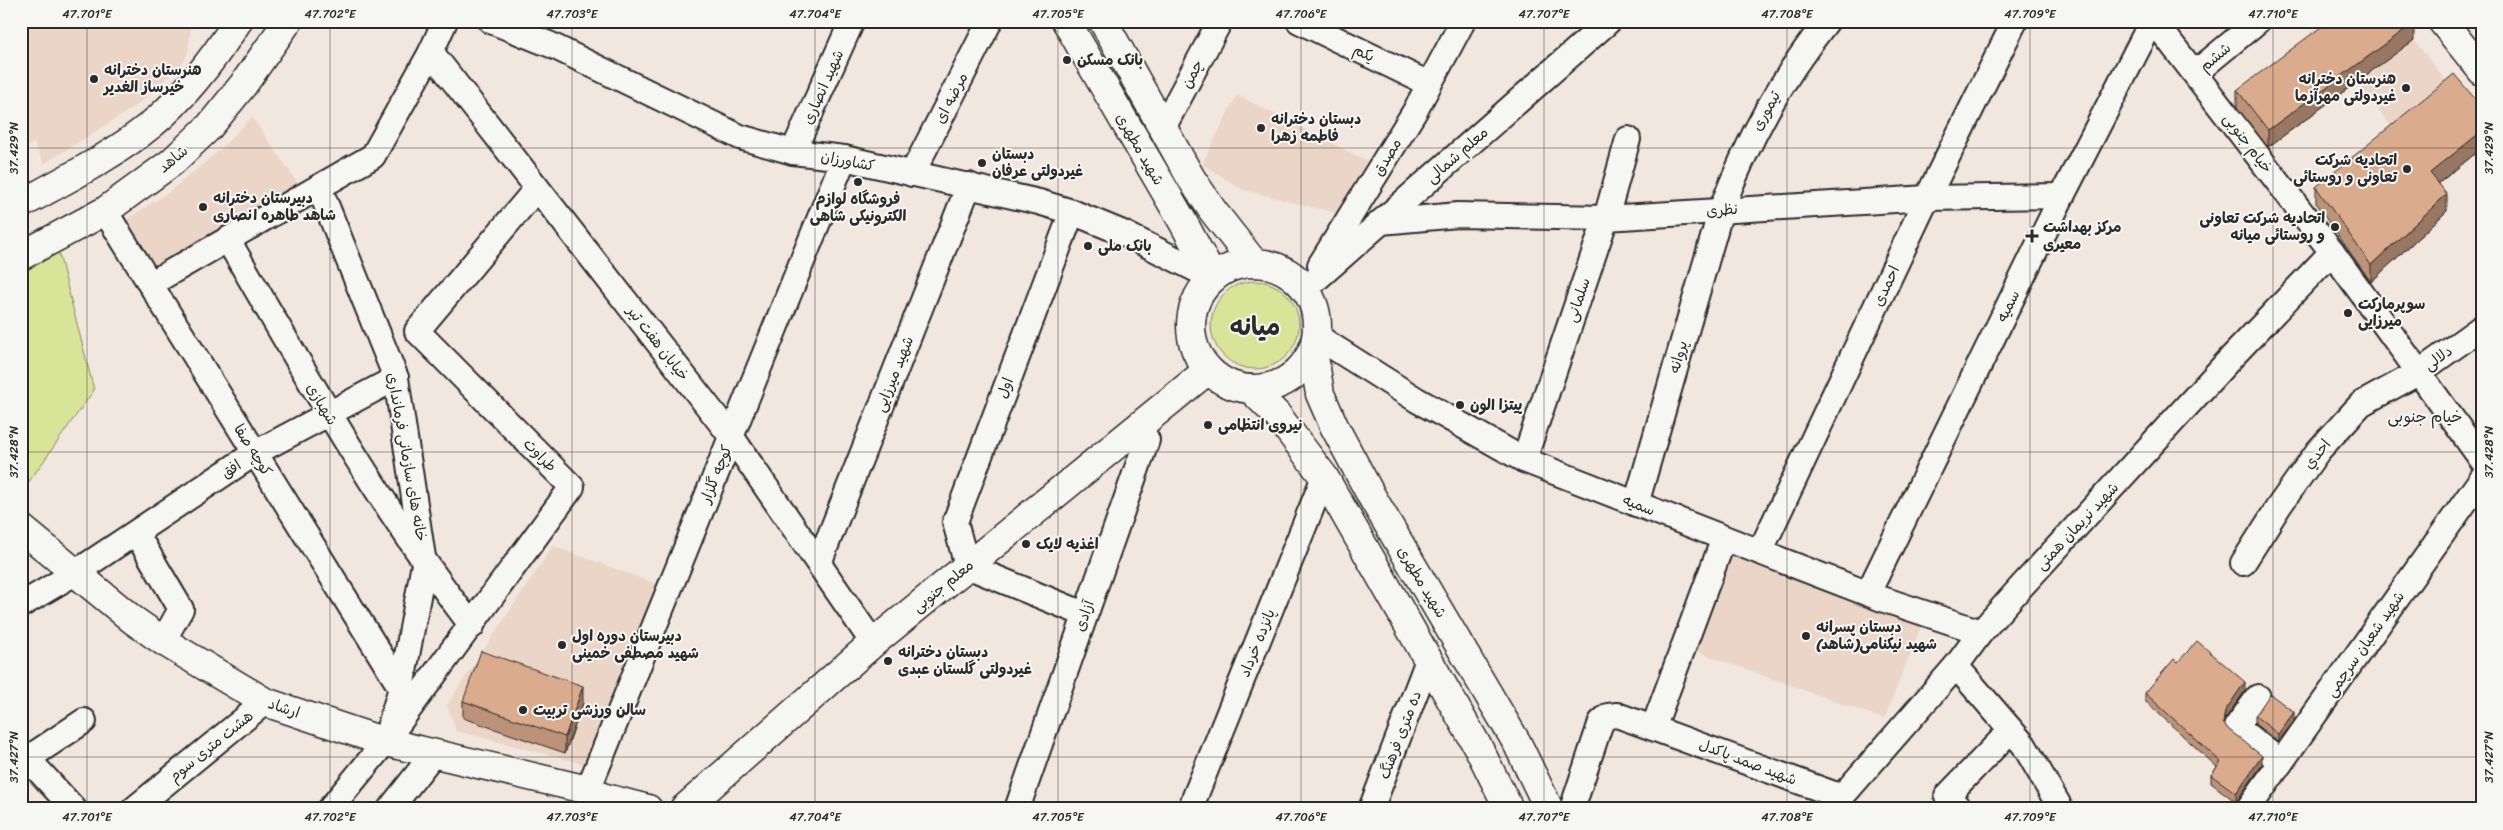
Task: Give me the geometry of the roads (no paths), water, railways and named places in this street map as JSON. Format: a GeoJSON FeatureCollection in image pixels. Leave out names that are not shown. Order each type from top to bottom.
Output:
{"type":"FeatureCollection","features":[{"type":"Feature","properties":{"kind":"main road"},"geometry":{"type":"LineString","coordinates":[[21,204],[84,169],[152,124],[180,97],[217,54],[238,21]]}},
{"type":"Feature","properties":{"kind":"main road","name":"شاهد"},"geometry":{"type":"LineString","coordinates":[[21,256],[105,212],[172,162],[209,127],[243,85],[288,21]]}},
{"type":"Feature","properties":{"kind":"main road","name":"شهید مطهری"},"geometry":{"type":"LineString","coordinates":[[1066,21],[1213,278]]}},
{"type":"Feature","properties":{"kind":"main road","name":"شهید مطهری"},"geometry":{"type":"LineString","coordinates":[[1103,21],[1163,128],[1213,210],[1254,263]]}},
{"type":"Feature","properties":{"kind":"main road"},"geometry":{"type":"LineString","coordinates":[[2442,21],[2482,71]]}},
{"type":"Feature","properties":{"kind":"main road"},"geometry":{"type":"LineString","coordinates":[[1254,263],[1269,264],[1283,270],[1305,289],[1313,304],[1317,320],[1314,343],[1302,366],[1288,379],[1270,387],[1251,389],[1235,386],[1221,380],[1208,370],[1197,353],[1193,340],[1192,313],[1199,294],[1213,278],[1239,264],[1254,263]]}},
{"type":"Feature","properties":{"kind":"main road","name":"شهید مطهری"},"geometry":{"type":"LineString","coordinates":[[1314,343],[1320,394],[1334,426],[1372,497],[1517,743],[1549,809]]}},
{"type":"Feature","properties":{"kind":"main road","name":"معلم جنوبی"},"geometry":{"type":"LineString","coordinates":[[684,809],[873,643],[1208,370]]}},
{"type":"Feature","properties":{"kind":"main road"},"geometry":{"type":"LineString","coordinates":[[1251,389],[1277,415],[1324,477],[1479,749],[1509,809]]}},
{"type":"Feature","properties":{"kind":"main road","name":"ارشاد"},"geometry":{"type":"LineString","coordinates":[[21,528],[74,573],[163,642],[265,702],[386,742],[591,791],[604,791],[653,803],[664,808]]}},
{"type":"Feature","properties":{"kind":"main road","name":"ارشاد"},"geometry":{"type":"LineString","coordinates":[[591,791],[602,797],[648,809]]}},
{"type":"Feature","properties":{"kind":"main road","name":"ارشاد"},"geometry":{"type":"LineString","coordinates":[[656,809],[664,808]]}},
{"type":"Feature","properties":{"kind":"street"},"geometry":{"type":"LineString","coordinates":[[150,284],[373,156],[431,52],[445,21]]}},
{"type":"Feature","properties":{"kind":"street","name":"کشاورزان"},"geometry":{"type":"LineString","coordinates":[[491,21],[551,45],[740,137],[794,152],[844,158],[969,185],[1072,212],[1123,233],[1213,278]]}},
{"type":"Feature","properties":{"kind":"street","name":"شهید انصاری"},"geometry":{"type":"LineString","coordinates":[[794,152],[852,21]]}},
{"type":"Feature","properties":{"kind":"street","name":"مرضه ای"},"geometry":{"type":"LineString","coordinates":[[912,174],[990,21]]}},
{"type":"Feature","properties":{"kind":"street","name":"چمن"},"geometry":{"type":"LineString","coordinates":[[1163,128],[1220,21]]}},
{"type":"Feature","properties":{"kind":"street","name":"یکم"},"geometry":{"type":"LineString","coordinates":[[1300,21],[1429,84]]}},
{"type":"Feature","properties":{"kind":"street","name":"مصدق"},"geometry":{"type":"LineString","coordinates":[[1305,289],[1356,210],[1463,21]]}},
{"type":"Feature","properties":{"kind":"street","name":"معلم شمالی"},"geometry":{"type":"LineString","coordinates":[[1305,289],[1609,21]]}},
{"type":"Feature","properties":{"kind":"street","name":"تیموری"},"geometry":{"type":"LineString","coordinates":[[1721,210],[1739,163],[1759,122],[1796,60],[1827,21]]}},
{"type":"Feature","properties":{"kind":"street","name":"احمدی"},"geometry":{"type":"LineString","coordinates":[[1760,552],[1928,198],[2015,21]]}},
{"type":"Feature","properties":{"kind":"street","name":"خیام جنوبی"},"geometry":{"type":"LineString","coordinates":[[2153,21],[2332,252],[2482,460]]}},
{"type":"Feature","properties":{"kind":"street","name":"سميه"},"geometry":{"type":"LineString","coordinates":[[1868,593],[2062,196],[2153,21]]}},
{"type":"Feature","properties":{"kind":"street","name":"ششم"},"geometry":{"type":"LineString","coordinates":[[2195,73],[2258,21]]}},
{"type":"Feature","properties":{"kind":"street","name":"خیابان هفت تیر"},"geometry":{"type":"LineString","coordinates":[[431,52],[731,436],[873,643]]}},
{"type":"Feature","properties":{"kind":"street","name":"سلمانی"},"geometry":{"type":"LineString","coordinates":[[1524,460],[1606,218],[1628,139]]}},
{"type":"Feature","properties":{"kind":"street","name":"کوچه گلزار"},"geometry":{"type":"LineString","coordinates":[[591,791],[731,436],[844,158]]}},
{"type":"Feature","properties":{"kind":"street","name":"شهید میرزایی"},"geometry":{"type":"LineString","coordinates":[[819,563],[969,185]]}},
{"type":"Feature","properties":{"kind":"street","name":"خانه های سازمانی فرمانداری"},"geometry":{"type":"LineString","coordinates":[[319,187],[396,378],[424,564],[401,688],[386,742]]}},
{"type":"Feature","properties":{"kind":"street","name":"طراوت"},"geometry":{"type":"LineString","coordinates":[[330,809],[386,742],[572,487],[417,331],[536,188]]}},
{"type":"Feature","properties":{"kind":"street","name":"نظری"},"geometry":{"type":"LineString","coordinates":[[1381,222],[1458,215],[1606,218],[1928,198],[2062,196]]}},
{"type":"Feature","properties":{"kind":"street","name":"پروانه"},"geometry":{"type":"LineString","coordinates":[[1636,504],[1721,210]]}},
{"type":"Feature","properties":{"kind":"street","name":"کوچه صفا"},"geometry":{"type":"LineString","coordinates":[[105,212],[401,688]]}},
{"type":"Feature","properties":{"kind":"street","name":"اول"},"geometry":{"type":"LineString","coordinates":[[967,566],[954,522],[1072,212]]}},
{"type":"Feature","properties":{"kind":"street","name":"شهبازی"},"geometry":{"type":"LineString","coordinates":[[228,240],[327,413],[424,564],[472,626]]}},
{"type":"Feature","properties":{"kind":"street","name":"شهید نریمان همتی"},"geometry":{"type":"LineString","coordinates":[[1837,803],[1956,666],[1981,632],[2229,360],[2332,252]]}},
{"type":"Feature","properties":{"kind":"street","name":"دلالی"},"geometry":{"type":"LineString","coordinates":[[2418,373],[2482,326]]}},
{"type":"Feature","properties":{"kind":"street","name":"سمیه"},"geometry":{"type":"LineString","coordinates":[[1314,343],[1524,460],[1868,593],[1981,632]]}},
{"type":"Feature","properties":{"kind":"street","name":"احدي"},"geometry":{"type":"LineString","coordinates":[[2243,563],[2279,506],[2318,451],[2361,404],[2418,373]]}},
{"type":"Feature","properties":{"kind":"street","name":"افق"},"geometry":{"type":"LineString","coordinates":[[21,606],[136,533],[255,453],[327,413],[396,378]]}},
{"type":"Feature","properties":{"kind":"street","name":"آزادی"},"geometry":{"type":"LineString","coordinates":[[1017,809],[1084,614],[1147,440],[1140,426]]}},
{"type":"Feature","properties":{"kind":"street","name":"پانزده خرداد"},"geometry":{"type":"LineString","coordinates":[[1190,809],[1324,477]]}},
{"type":"Feature","properties":{"kind":"street","name":"شهید شعبان سرچمی"},"geometry":{"type":"LineString","coordinates":[[2248,809],[2482,478]]}},
{"type":"Feature","properties":{"kind":"street"},"geometry":{"type":"LineString","coordinates":[[136,533],[181,609],[163,642]]}},
{"type":"Feature","properties":{"kind":"street"},"geometry":{"type":"LineString","coordinates":[[1654,726],[1724,538]]}},
{"type":"Feature","properties":{"kind":"street"},"geometry":{"type":"LineString","coordinates":[[967,566],[1084,614]]}},
{"type":"Feature","properties":{"kind":"street","name":"ده متری فرهنگ"},"geometry":{"type":"LineString","coordinates":[[1371,809],[1428,660]]}},
{"type":"Feature","properties":{"kind":"street"},"geometry":{"type":"LineString","coordinates":[[1956,666],[2024,745],[2060,809]]}},
{"type":"Feature","properties":{"kind":"street"},"geometry":{"type":"LineString","coordinates":[[2258,697],[2236,727],[2281,762]]}},
{"type":"Feature","properties":{"kind":"street","name":"هشت متری سوم"},"geometry":{"type":"LineString","coordinates":[[134,809],[265,702]]}},
{"type":"Feature","properties":{"kind":"street","name":"شهید صمد پاکدل"},"geometry":{"type":"LineString","coordinates":[[1572,809],[1601,722],[1608,716],[1617,715],[1654,726],[1837,803]]}},
{"type":"Feature","properties":{"kind":"street"},"geometry":{"type":"LineString","coordinates":[[74,809],[24,761],[84,721]]}},
{"type":"Feature","properties":{"kind":"street"},"geometry":{"type":"LineString","coordinates":[[1960,809],[1947,796],[2011,730]]}},
{"type":"Feature","properties":{"kind":"street"},"geometry":{"type":"LineString","coordinates":[[390,809],[434,753]]}},
{"type":"Feature","properties":{"kind":"place","name":"بانک مسکن"},"geometry":{"type":"Point","coordinates":[1067,60]}},
{"type":"Feature","properties":{"kind":"place","name":"هنرستان دخترانه خیرساز الغدیر"},"geometry":{"type":"Point","coordinates":[94,79]}},
{"type":"Feature","properties":{"kind":"place","name":"هنرستان دخترانه غیردولتی مهرآزما"},"geometry":{"type":"Point","coordinates":[2406,88]}},
{"type":"Feature","properties":{"kind":"place","name":"دبستان دخترانه فاطمه زهرا"},"geometry":{"type":"Point","coordinates":[1261,128]}},
{"type":"Feature","properties":{"kind":"place","name":"دبستان غیردولتی عرفان"},"geometry":{"type":"Point","coordinates":[982,163]}},
{"type":"Feature","properties":{"kind":"place","name":"اتحادیه شرکت تعاونی و روستائی"},"geometry":{"type":"Point","coordinates":[2407,169]}},
{"type":"Feature","properties":{"kind":"place","name":"فروشگاه لوازم الکترونیکی شاهی"},"geometry":{"type":"Point","coordinates":[858,182]}},
{"type":"Feature","properties":{"kind":"place","name":"دبیرستان دخترانه شاهد طاهره انصاری"},"geometry":{"type":"Point","coordinates":[203,207]}},
{"type":"Feature","properties":{"kind":"place","name":"اتحادیه شرکت تعاونی و روستائی میانه"},"geometry":{"type":"Point","coordinates":[2335,227]}},
{"type":"Feature","properties":{"kind":"place","name":"مرکز بهداشت معیری"},"geometry":{"type":"Point","coordinates":[2032,236]}},
{"type":"Feature","properties":{"kind":"place","name":"بانک ملی"},"geometry":{"type":"Point","coordinates":[1088,246]}},
{"type":"Feature","properties":{"kind":"place","name":"سوپرمارکت میرزایی"},"geometry":{"type":"Point","coordinates":[2348,313]}},
{"type":"Feature","properties":{"kind":"place","name":"پیتزا الون"},"geometry":{"type":"Point","coordinates":[1460,405]}},
{"type":"Feature","properties":{"kind":"place","name":"نیروی انتظامی"},"geometry":{"type":"Point","coordinates":[1208,425]}},
{"type":"Feature","properties":{"kind":"place","name":"اغذیه لایک"},"geometry":{"type":"Point","coordinates":[1026,544]}},
{"type":"Feature","properties":{"kind":"place","name":"دبستان پسرانه شهید نیکنامی(شاهد)"},"geometry":{"type":"Point","coordinates":[1806,636]}},
{"type":"Feature","properties":{"kind":"place","name":"دبیرستان دوره اول شهید مصطفی خمینی"},"geometry":{"type":"Point","coordinates":[562,645]}},
{"type":"Feature","properties":{"kind":"place","name":"دبستان دخترانه غیردولتی گلستان عبدی"},"geometry":{"type":"Point","coordinates":[888,661]}},
{"type":"Feature","properties":{"kind":"place","name":"سالن ورزشی تربیت"},"geometry":{"type":"Point","coordinates":[523,710]}},
{"type":"Feature","properties":{"kind":"district","name":"میانه"},"geometry":{"type":"Point","coordinates":[1255,326]}},
{"type":"Feature","properties":{"kind":"district","name":"خیام جنوبی"},"geometry":{"type":"Point","coordinates":[2425,416]}}]}
